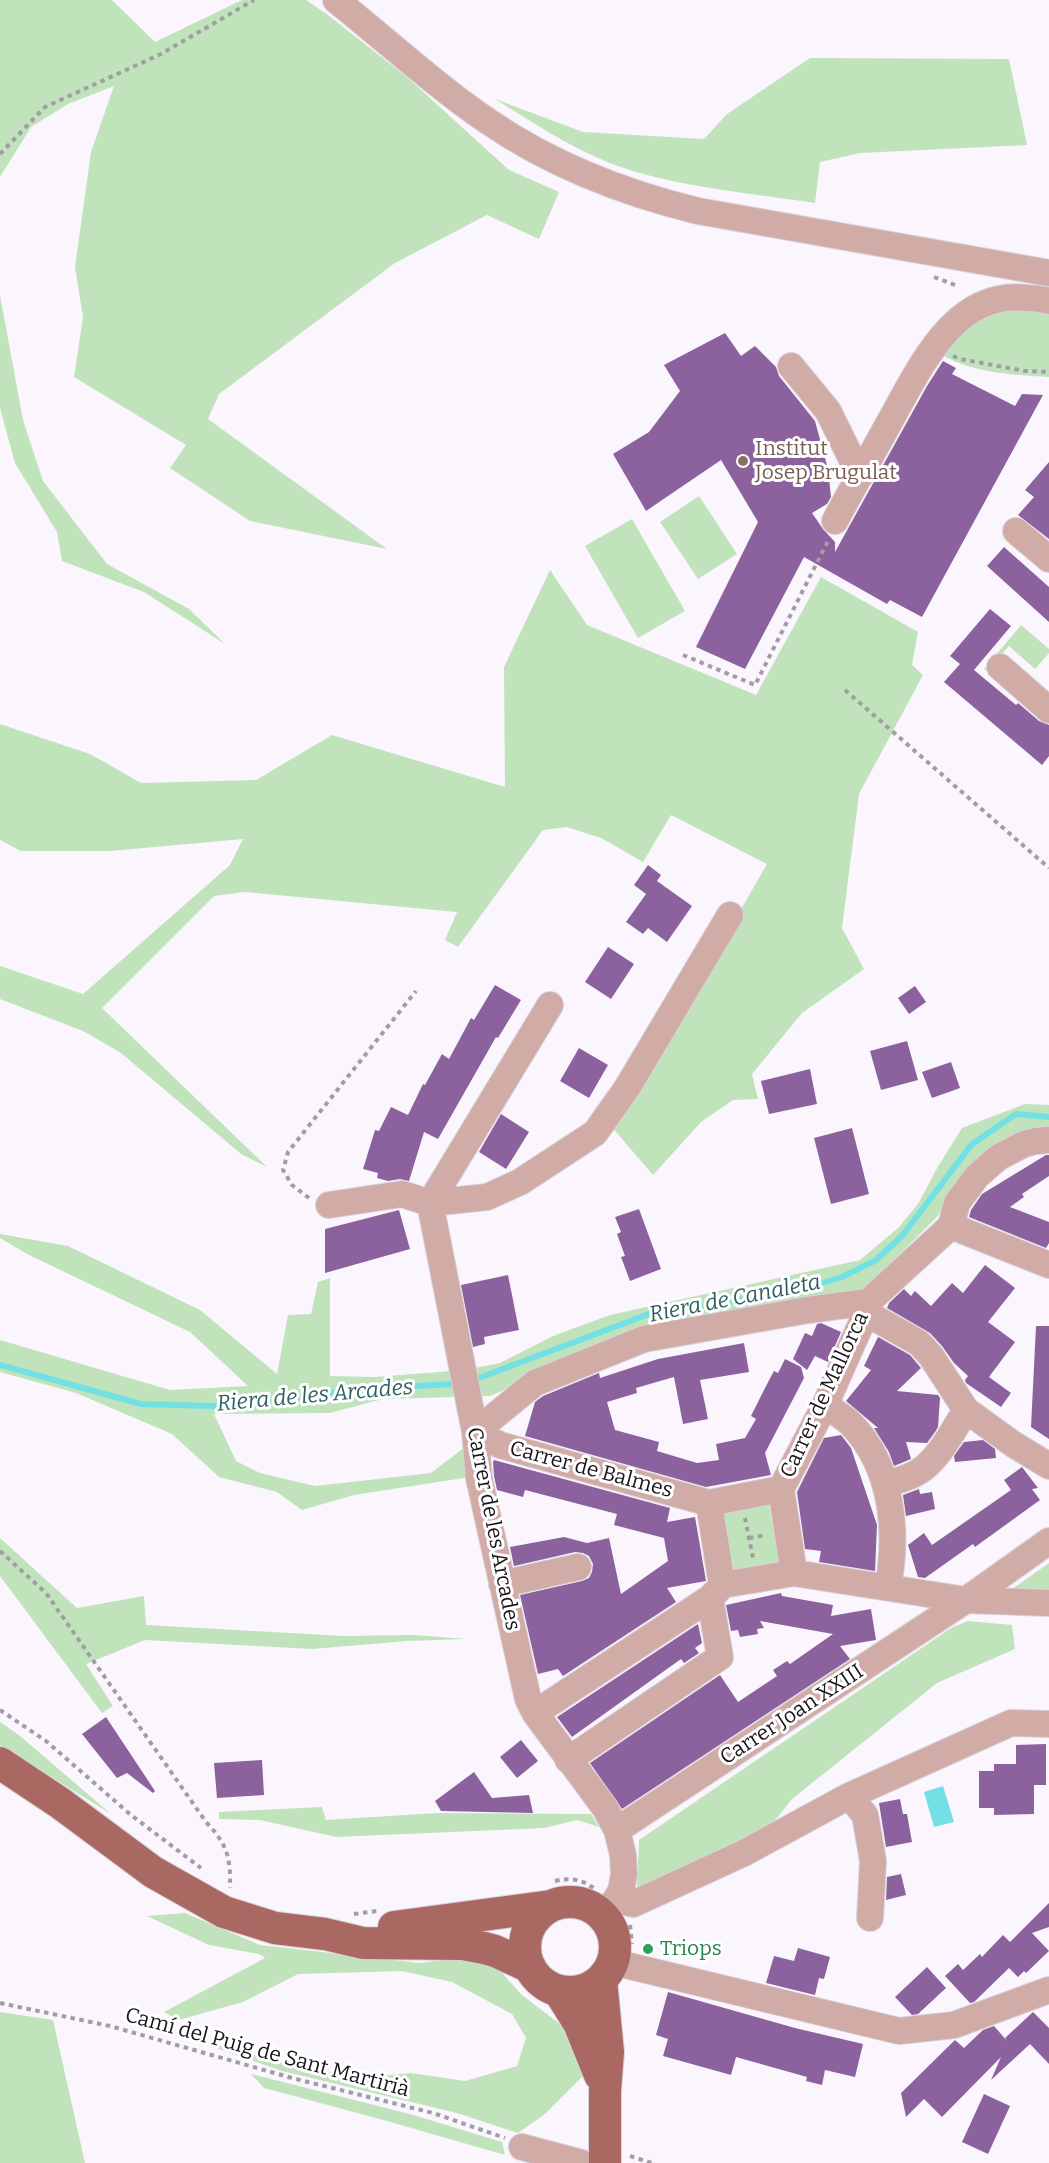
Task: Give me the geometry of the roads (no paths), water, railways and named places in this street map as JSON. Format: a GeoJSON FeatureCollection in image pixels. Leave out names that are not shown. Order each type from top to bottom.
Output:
{"type":"FeatureCollection","features":[{"type":"Feature","properties":{"kind":"main road"},"geometry":{"type":"LineString","coordinates":[[0,1762],[153,1872],[228,1893],[275,1928],[363,1943],[463,1944],[495,1951],[530,1967]]}},
{"type":"Feature","properties":{"kind":"main road"},"geometry":{"type":"LineString","coordinates":[[325,1935],[428,1924],[570,1902],[611,1909],[615,1953],[607,1971],[608,2052],[605,2091],[605,2163]]}},
{"type":"Feature","properties":{"kind":"main road"},"geometry":{"type":"LineString","coordinates":[[551,1906],[537,1917],[527,1933],[525,1950],[530,1967],[538,1980],[559,1991],[581,1991],[607,1971]]}},
{"type":"Feature","properties":{"kind":"main road"},"geometry":{"type":"LineString","coordinates":[[559,1991],[579,2023],[595,2059],[605,2091]]}},
{"type":"Feature","properties":{"kind":"street"},"geometry":{"type":"LineString","coordinates":[[336,0],[489,122],[548,157],[616,187],[698,211],[1049,273]]}},
{"type":"Feature","properties":{"kind":"street"},"geometry":{"type":"LineString","coordinates":[[835,520],[920,367],[945,332],[966,313],[993,299],[1017,296],[1049,301]]}},
{"type":"Feature","properties":{"kind":"street"},"geometry":{"type":"LineString","coordinates":[[791,366],[828,411],[860,476]]}},
{"type":"Feature","properties":{"kind":"street"},"geometry":{"type":"LineString","coordinates":[[1016,531],[1049,559]]}},
{"type":"Feature","properties":{"kind":"street"},"geometry":{"type":"LineString","coordinates":[[1000,667],[1049,710]]}},
{"type":"Feature","properties":{"kind":"street"},"geometry":{"type":"LineString","coordinates":[[329,1205],[402,1194],[430,1203],[487,1197],[520,1182],[595,1132],[627,1088],[730,915]]}},
{"type":"Feature","properties":{"kind":"street"},"geometry":{"type":"LineString","coordinates":[[430,1203],[550,1005]]}},
{"type":"Feature","properties":{"kind":"street"},"geometry":{"type":"LineString","coordinates":[[475,1432],[535,1383],[644,1339],[867,1307],[951,1226],[957,1203],[976,1176],[999,1157],[1024,1144],[1049,1140]]}},
{"type":"Feature","properties":{"kind":"street","name":"Carrer de les Arcades"},"geometry":{"type":"LineString","coordinates":[[430,1203],[475,1432],[479,1478],[523,1681],[535,1713],[604,1808],[617,1830],[623,1854],[624,1874],[621,1891],[611,1909]]}},
{"type":"Feature","properties":{"kind":"street"},"geometry":{"type":"LineString","coordinates":[[951,1226],[1049,1265]]}},
{"type":"Feature","properties":{"kind":"street"},"geometry":{"type":"LineString","coordinates":[[867,1307],[919,1343],[932,1356],[966,1410],[1013,1444],[1049,1466]]}},
{"type":"Feature","properties":{"kind":"street","name":"Carrer de Mallorca"},"geometry":{"type":"LineString","coordinates":[[781,1489],[825,1405],[867,1307]]}},
{"type":"Feature","properties":{"kind":"street"},"geometry":{"type":"LineString","coordinates":[[825,1405],[850,1422],[877,1460],[885,1484],[892,1528],[892,1561],[888,1587]]}},
{"type":"Feature","properties":{"kind":"street"},"geometry":{"type":"LineString","coordinates":[[885,1484],[906,1478],[924,1468],[942,1448],[966,1410]]}},
{"type":"Feature","properties":{"kind":"street","name":"Carrer de Balmes"},"geometry":{"type":"LineString","coordinates":[[475,1432],[500,1445],[710,1503]]}},
{"type":"Feature","properties":{"kind":"street"},"geometry":{"type":"LineString","coordinates":[[568,1760],[720,1657],[710,1503],[781,1489],[794,1573]]}},
{"type":"Feature","properties":{"kind":"street","name":"Carrer Joan XXIII"},"geometry":{"type":"LineString","coordinates":[[617,1830],[966,1600],[1049,1542]]}},
{"type":"Feature","properties":{"kind":"street"},"geometry":{"type":"LineString","coordinates":[[502,1584],[578,1567]]}},
{"type":"Feature","properties":{"kind":"street"},"geometry":{"type":"LineString","coordinates":[[535,1713],[716,1591],[757,1579],[794,1573],[966,1600],[1049,1603]]}},
{"type":"Feature","properties":{"kind":"street"},"geometry":{"type":"LineString","coordinates":[[611,1909],[633,1904],[744,1852],[849,1796],[1011,1722],[1049,1724]]}},
{"type":"Feature","properties":{"kind":"street"},"geometry":{"type":"LineString","coordinates":[[849,1796],[865,1815],[873,1861],[870,1918]]}},
{"type":"Feature","properties":{"kind":"street"},"geometry":{"type":"LineString","coordinates":[[607,1971],[899,2031],[954,2025],[1049,1990]]}},
{"type":"Feature","properties":{"kind":"street"},"geometry":{"type":"LineString","coordinates":[[522,2147],[582,2163]]}},
{"type":"Feature","properties":{"kind":"water"},"geometry":{"type":"Polygon","coordinates":[[[943,1786],[954,1822],[934,1827],[924,1792],[943,1786]]]}},
{"type":"Feature","properties":{"kind":"waterway","name":"Riera de Canaleta"},"geometry":{"type":"LineString","coordinates":[[471,1381],[654,1312],[786,1294],[842,1277],[876,1260],[902,1236],[972,1144],[1016,1114],[1049,1117]]}},
{"type":"Feature","properties":{"kind":"waterway","name":"Riera de les Arcades"},"geometry":{"type":"LineString","coordinates":[[0,1365],[141,1404],[246,1407],[301,1396],[376,1388],[455,1384]]}},
{"type":"Feature","properties":{"kind":"place","name":"Institut Josep Brugulat"},"geometry":{"type":"Point","coordinates":[743,461]}},
{"type":"Feature","properties":{"kind":"place","name":"Triops"},"geometry":{"type":"Point","coordinates":[648,1949]}}]}
